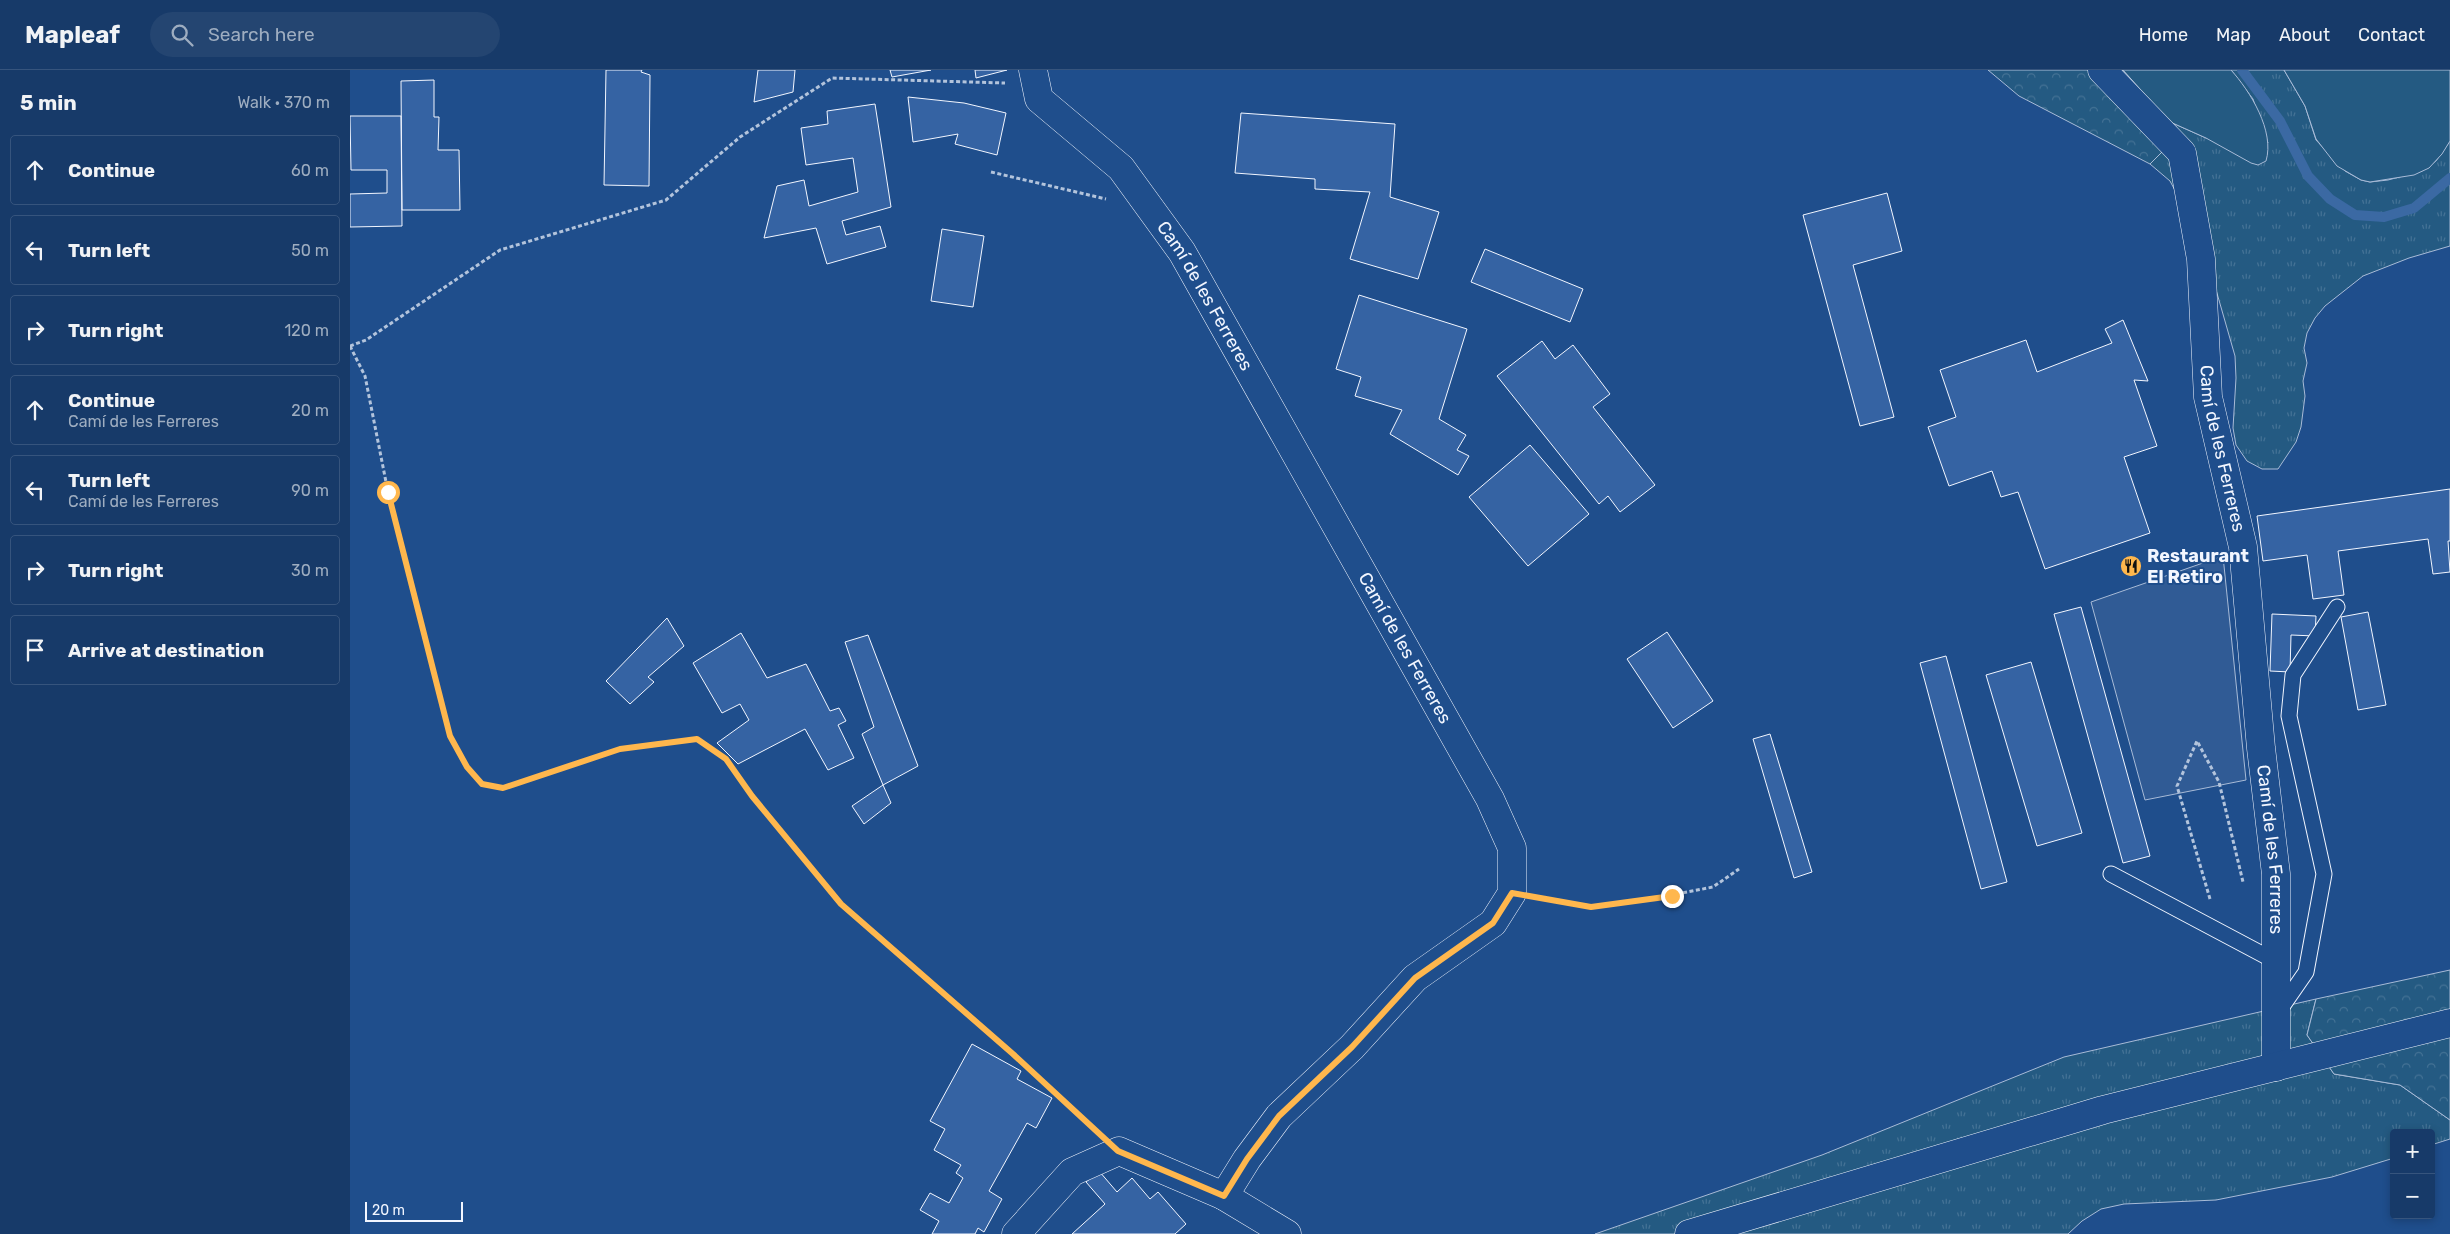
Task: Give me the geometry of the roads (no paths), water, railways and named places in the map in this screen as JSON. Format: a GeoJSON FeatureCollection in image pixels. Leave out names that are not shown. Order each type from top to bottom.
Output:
{"type":"FeatureCollection","features":[{"type":"Feature","properties":{"kind":"street","name":"Camí de les Ferreres"},"geometry":{"type":"LineString","coordinates":[[2102,70],[2182,153],[2201,259],[2208,397],[2243,547],[2261,748],[2276,874],[2276,1067]]}},
{"type":"Feature","properties":{"kind":"street","name":"Camí de les Ferreres"},"geometry":{"type":"LineString","coordinates":[[1034,77],[1039,99],[1122,168],[1182,252],[1490,799],[1512,848],[1512,893],[1493,923],[1415,978],[1352,1047],[1279,1116],[1247,1159],[1224,1196]]}},
{"type":"Feature","properties":{"kind":"street"},"geometry":{"type":"LineString","coordinates":[[1689,1234],[2103,1110],[2450,1024]]}},
{"type":"Feature","properties":{"kind":"street"},"geometry":{"type":"LineString","coordinates":[[1016,1234],[1072,1172],[1118,1151],[1224,1196],[1287,1234]]}},
{"type":"Feature","properties":{"kind":"lane"},"geometry":{"type":"LineString","coordinates":[[2275,1016],[2306,972],[2324,874],[2289,716],[2293,675],[2336,606]]}},
{"type":"Feature","properties":{"kind":"lane"},"geometry":{"type":"LineString","coordinates":[[2111,874],[2275,961]]}},
{"type":"Feature","properties":{"kind":"waterway"},"geometry":{"type":"LineString","coordinates":[[2242,70],[2280,121],[2308,176],[2330,199],[2355,215],[2384,217],[2414,208],[2450,178]]}},
{"type":"Feature","properties":{"kind":"place","name":"Restaurant El Retiro"},"geometry":{"type":"Point","coordinates":[2131,566]}}]}
